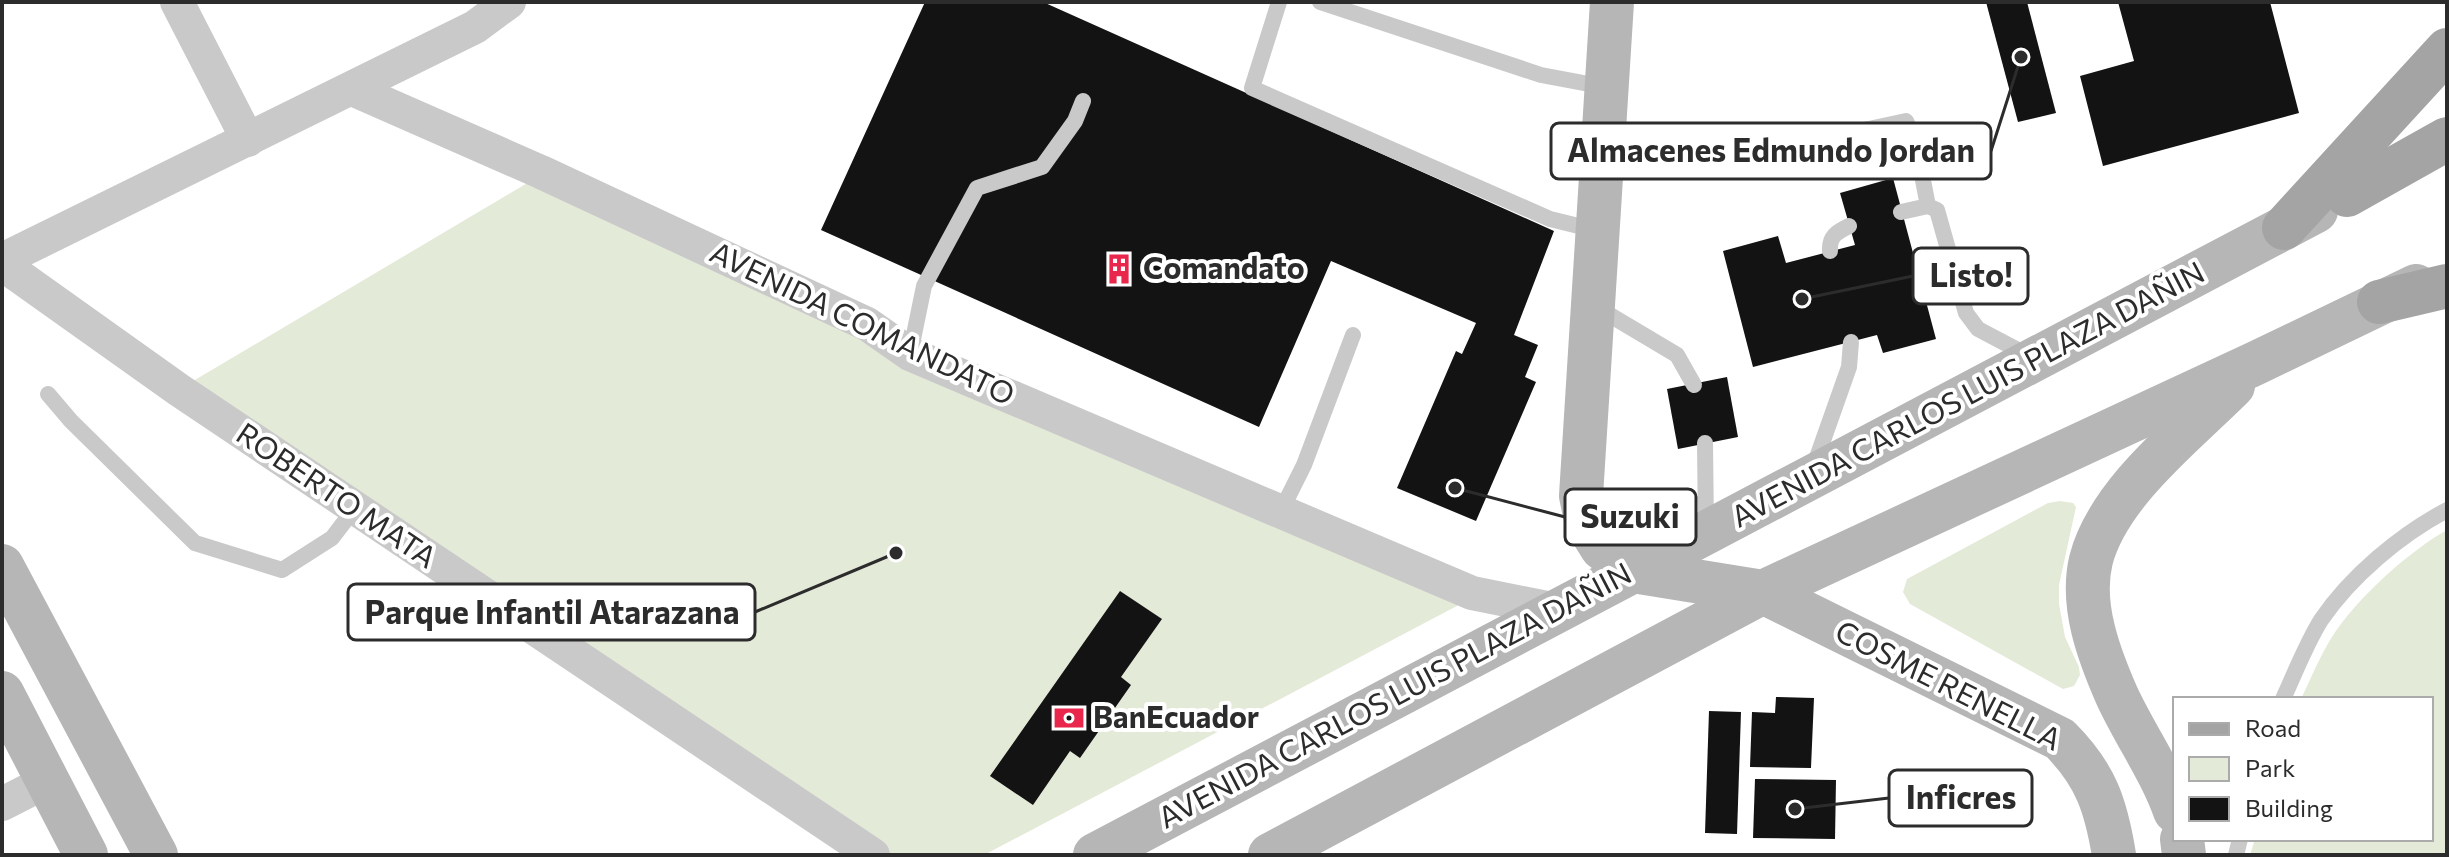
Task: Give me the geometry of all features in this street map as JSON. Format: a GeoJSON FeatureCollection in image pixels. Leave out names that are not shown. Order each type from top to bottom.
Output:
{"type":"FeatureCollection","features":[{"type":"Feature","properties":{"kind":"main road"},"geometry":{"type":"LineString","coordinates":[[1612,2],[1581,496],[1587,524],[1602,548],[1633,571]]}},
{"type":"Feature","properties":{"kind":"main road"},"geometry":{"type":"LineString","coordinates":[[2284,228],[2447,50]]}},
{"type":"Feature","properties":{"kind":"main road","name":"AVENIDA CARLOS LUIS PLAZA DAÑIN"},"geometry":{"type":"LineString","coordinates":[[1095,855],[2347,195],[2447,116]]}},
{"type":"Feature","properties":{"kind":"main road"},"geometry":{"type":"LineString","coordinates":[[2347,195],[2447,139]]}},
{"type":"Feature","properties":{"kind":"main road"},"geometry":{"type":"LineString","coordinates":[[1270,855],[1763,592],[2447,272]]}},
{"type":"Feature","properties":{"kind":"main road"},"geometry":{"type":"LineString","coordinates":[[2379,302],[2447,286]]}},
{"type":"Feature","properties":{"kind":"main road"},"geometry":{"type":"LineString","coordinates":[[2173,807],[2103,662],[2091,617],[2088,587],[2092,558],[2111,514],[2120,503],[2147,471],[2256,363]]}},
{"type":"Feature","properties":{"kind":"main road"},"geometry":{"type":"LineString","coordinates":[[2,566],[156,855]]}},
{"type":"Feature","properties":{"kind":"main road","name":"COSME RENELLA"},"geometry":{"type":"LineString","coordinates":[[1633,571],[1763,592],[2060,739],[2087,769],[2100,794],[2114,855]]}},
{"type":"Feature","properties":{"kind":"main road"},"geometry":{"type":"LineString","coordinates":[[2,693],[86,855]]}},
{"type":"Feature","properties":{"kind":"street"},"geometry":{"type":"LineString","coordinates":[[177,2],[248,140]]}},
{"type":"Feature","properties":{"kind":"street"},"geometry":{"type":"LineString","coordinates":[[2,262],[475,27],[509,2]]}},
{"type":"Feature","properties":{"kind":"street","name":"AVENIDA COMANDATO"},"geometry":{"type":"LineString","coordinates":[[352,89],[541,172],[867,324],[910,354],[1472,593],[1557,610]]}},
{"type":"Feature","properties":{"kind":"street","name":"ROBERTO MATA"},"geometry":{"type":"LineString","coordinates":[[2,262],[179,390],[873,855]]}},
{"type":"Feature","properties":{"kind":"street"},"geometry":{"type":"LineString","coordinates":[[2,804],[47,781]]}},
{"type":"Feature","properties":{"kind":"lane"},"geometry":{"type":"LineString","coordinates":[[1279,2],[1252,88],[1550,219],[1598,230]]}},
{"type":"Feature","properties":{"kind":"lane"},"geometry":{"type":"LineString","coordinates":[[1320,2],[1541,75],[1607,87]]}},
{"type":"Feature","properties":{"kind":"lane"},"geometry":{"type":"LineString","coordinates":[[910,354],[924,286],[977,188],[1042,167],[1075,121],[1083,101]]}},
{"type":"Feature","properties":{"kind":"lane"},"geometry":{"type":"LineString","coordinates":[[1602,172],[1841,135],[1906,121],[1916,144],[1928,206]]}},
{"type":"Feature","properties":{"kind":"lane"},"geometry":{"type":"LineString","coordinates":[[1901,212],[1928,206],[1937,210],[1966,313],[1978,329],[2036,359]]}},
{"type":"Feature","properties":{"kind":"lane"},"geometry":{"type":"LineString","coordinates":[[1830,251],[1829,243],[1835,233],[1849,226]]}},
{"type":"Feature","properties":{"kind":"lane"},"geometry":{"type":"LineString","coordinates":[[1593,305],[1677,355],[1694,385]]}},
{"type":"Feature","properties":{"kind":"lane"},"geometry":{"type":"LineString","coordinates":[[1281,511],[1304,465],[1353,335]]}},
{"type":"Feature","properties":{"kind":"lane"},"geometry":{"type":"LineString","coordinates":[[1809,478],[1849,367],[1851,342]]}},
{"type":"Feature","properties":{"kind":"lane"},"geometry":{"type":"LineString","coordinates":[[48,394],[71,421],[195,543],[282,570],[332,538],[355,508]]}},
{"type":"Feature","properties":{"kind":"lane"},"geometry":{"type":"LineString","coordinates":[[1705,443],[1706,532]]}},
{"type":"Feature","properties":{"kind":"lane"},"geometry":{"type":"LineString","coordinates":[[2284,697],[2321,620],[2366,569],[2413,528],[2447,510]]}},
{"type":"Feature","properties":{"kind":"green space"},"geometry":{"type":"Polygon","coordinates":[[[541,175],[1472,598],[984,855],[890,855],[355,508],[183,387],[541,175]]]}},
{"type":"Feature","properties":{"kind":"green space"},"geometry":{"type":"Polygon","coordinates":[[[2048,503],[2073,503],[2076,507],[2059,585],[2059,604],[2065,637],[2080,675],[2074,686],[2063,689],[1910,604],[1903,592],[1907,579],[2048,503]]]}},
{"type":"Feature","properties":{"kind":"green space"},"geometry":{"type":"Polygon","coordinates":[[[2447,530],[2447,855],[2250,855],[2254,841],[2433,841],[2433,697],[2302,697],[2328,644],[2354,608],[2400,563],[2447,530]]]}},
{"type":"Feature","properties":{"kind":"building","name":"Comandato"},"geometry":{"type":"Polygon","coordinates":[[[925,2],[1043,2],[1554,231],[1514,335],[1538,345],[1525,377],[1536,382],[1476,521],[1397,488],[1456,351],[1462,354],[1476,323],[1331,261],[1259,427],[821,230],[925,2]]]}},
{"type":"Feature","properties":{"kind":"building"},"geometry":{"type":"Polygon","coordinates":[[[1986,2],[2027,2],[2056,113],[2018,122],[1986,2]]]}},
{"type":"Feature","properties":{"kind":"building"},"geometry":{"type":"Polygon","coordinates":[[[2118,2],[2270,2],[2299,113],[2103,166],[2080,76],[2134,61],[2118,2]]]}},
{"type":"Feature","properties":{"kind":"building"},"geometry":{"type":"Polygon","coordinates":[[[1893,178],[1936,339],[1883,353],[1877,335],[1753,367],[1723,251],[1778,236],[1786,263],[1855,245],[1840,193],[1893,178]]]}},
{"type":"Feature","properties":{"kind":"building"},"geometry":{"type":"Polygon","coordinates":[[[1727,377],[1738,437],[1678,449],[1667,389],[1727,377]]]}},
{"type":"Feature","properties":{"kind":"building","name":"BanEcuador"},"geometry":{"type":"Polygon","coordinates":[[[1120,591],[1162,619],[1121,677],[1131,685],[1080,758],[1070,751],[1033,805],[990,776],[1120,591]]]}},
{"type":"Feature","properties":{"kind":"building"},"geometry":{"type":"Polygon","coordinates":[[[1776,697],[1814,698],[1811,768],[1750,767],[1752,712],[1775,713],[1776,697]]]}},
{"type":"Feature","properties":{"kind":"building"},"geometry":{"type":"Polygon","coordinates":[[[1709,711],[1741,712],[1737,834],[1705,833],[1709,711]]]}},
{"type":"Feature","properties":{"kind":"building"},"geometry":{"type":"Polygon","coordinates":[[[1755,779],[1836,780],[1835,839],[1753,838],[1755,779]]]}},
{"type":"Feature","properties":{"kind":"place","name":"Almacenes Edmundo Jordan"},"geometry":{"type":"Point","coordinates":[2021,57]}},
{"type":"Feature","properties":{"kind":"place","name":"Comandato"},"geometry":{"type":"Point","coordinates":[1119,269]}},
{"type":"Feature","properties":{"kind":"place","name":"Listo!"},"geometry":{"type":"Point","coordinates":[1802,299]}},
{"type":"Feature","properties":{"kind":"place","name":"Suzuki"},"geometry":{"type":"Point","coordinates":[1455,488]}},
{"type":"Feature","properties":{"kind":"place","name":"Parque Infantil Atarazana"},"geometry":{"type":"Point","coordinates":[896,553]}},
{"type":"Feature","properties":{"kind":"place","name":"BanEcuador"},"geometry":{"type":"Point","coordinates":[1069,718]}},
{"type":"Feature","properties":{"kind":"place","name":"Inficres"},"geometry":{"type":"Point","coordinates":[1795,809]}}]}
